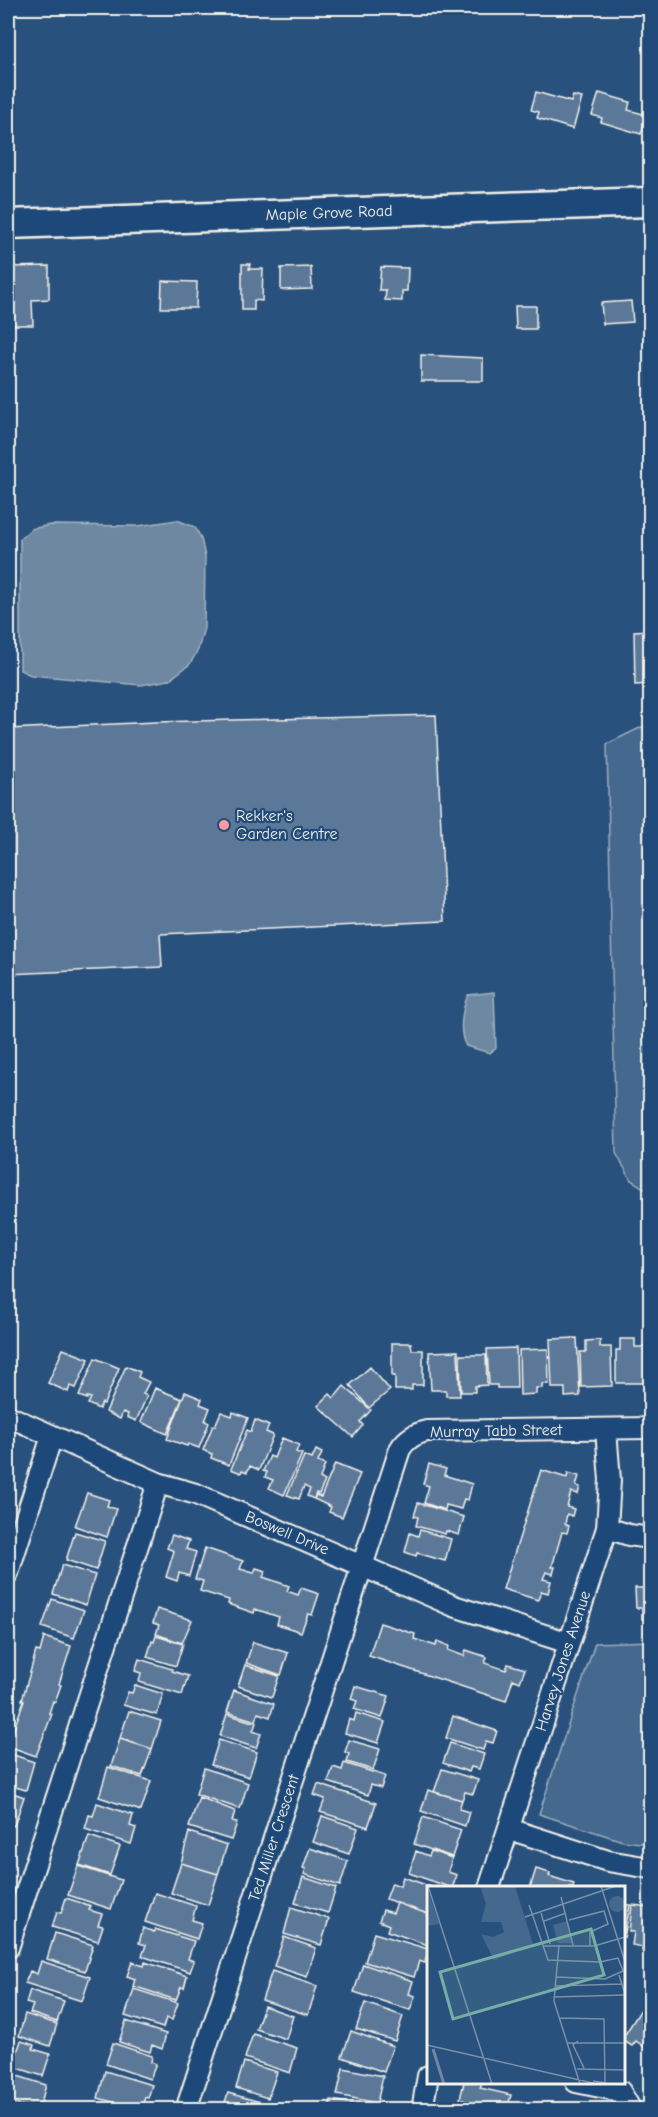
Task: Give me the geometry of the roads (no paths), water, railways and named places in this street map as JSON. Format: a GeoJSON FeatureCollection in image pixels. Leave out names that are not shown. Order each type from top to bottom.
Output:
{"type":"FeatureCollection","features":[{"type":"Feature","properties":{"kind":"street","name":"Maple Grove Road"},"geometry":{"type":"LineString","coordinates":[[8,224],[651,202]]}},
{"type":"Feature","properties":{"kind":"street","name":"Boswell Drive"},"geometry":{"type":"LineString","coordinates":[[8,1416],[158,1483],[196,1494],[454,1606],[569,1643]]}},
{"type":"Feature","properties":{"kind":"street","name":"Murray Tabb Street"},"geometry":{"type":"LineString","coordinates":[[362,1566],[400,1449],[405,1441],[415,1434],[428,1431],[651,1428]]}},
{"type":"Feature","properties":{"kind":"street","name":"Harvey Jones Avenue"},"geometry":{"type":"LineString","coordinates":[[489,1886],[607,1528],[610,1480],[606,1430]]}},
{"type":"Feature","properties":{"kind":"street"},"geometry":{"type":"LineString","coordinates":[[8,1574],[52,1436]]}},
{"type":"Feature","properties":{"kind":"street"},"geometry":{"type":"LineString","coordinates":[[8,1948],[13,1909],[158,1483]]}},
{"type":"Feature","properties":{"kind":"street"},"geometry":{"type":"LineString","coordinates":[[607,1528],[629,1535],[651,1538]]}},
{"type":"Feature","properties":{"kind":"street","name":"Ted Miller Crescent"},"geometry":{"type":"LineString","coordinates":[[186,2109],[362,1566]]}},
{"type":"Feature","properties":{"kind":"street"},"geometry":{"type":"LineString","coordinates":[[508,1829],[608,1861],[651,1868]]}},
{"type":"Feature","properties":{"kind":"street"},"geometry":{"type":"LineString","coordinates":[[422,2109],[427,2084]]}},
{"type":"Feature","properties":{"kind":"street"},"geometry":{"type":"LineString","coordinates":[[586,2084],[620,2091],[631,2109]]}},
{"type":"Feature","properties":{"kind":"place","name":"Rekker's Garden Centre"},"geometry":{"type":"Point","coordinates":[224,825]}}]}
